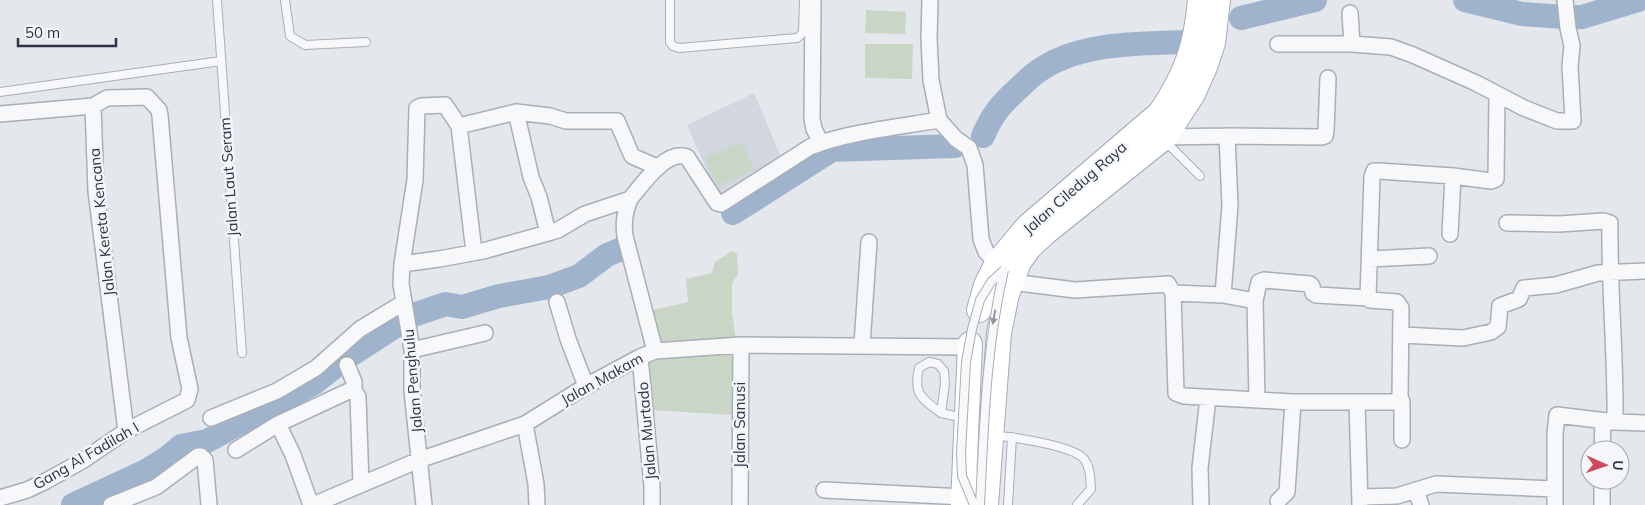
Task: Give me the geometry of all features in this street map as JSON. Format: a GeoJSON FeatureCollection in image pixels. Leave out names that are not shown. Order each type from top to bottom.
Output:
{"type":"FeatureCollection","features":[{"type":"Feature","properties":{"kind":"main road","name":"Jalan Ciledug Raya"},"geometry":{"type":"LineString","coordinates":[[986,505],[1000,475],[1002,436],[999,333],[1007,294],[1004,272],[1028,226],[1160,113],[1187,67],[1198,26],[1200,0]]}},
{"type":"Feature","properties":{"kind":"main road","name":"Jalan Ciledug Raya"},"geometry":{"type":"LineString","coordinates":[[970,503],[965,473],[970,347],[986,285],[1019,262],[1030,247],[1045,233],[1159,135],[1190,100],[1205,67],[1213,43],[1218,0]]}},
{"type":"Feature","properties":{"kind":"main road"},"geometry":{"type":"LineString","coordinates":[[965,473],[1000,475]]}},
{"type":"Feature","properties":{"kind":"street"},"geometry":{"type":"LineString","coordinates":[[813,0],[812,119],[814,129],[821,143]]}},
{"type":"Feature","properties":{"kind":"street"},"geometry":{"type":"LineString","coordinates":[[930,0],[931,80],[939,120],[956,139],[969,148],[975,165],[981,239],[986,252],[1004,272],[1075,290],[1168,284],[1173,293],[1176,393],[1184,396],[1293,402],[1402,402]]}},
{"type":"Feature","properties":{"kind":"street"},"geometry":{"type":"LineString","coordinates":[[1278,44],[1352,44],[1391,47],[1413,54],[1524,108],[1556,121],[1573,121],[1570,66],[1572,46],[1565,0]]}},
{"type":"Feature","properties":{"kind":"street"},"geometry":{"type":"LineString","coordinates":[[1350,13],[1352,44]]}},
{"type":"Feature","properties":{"kind":"street"},"geometry":{"type":"LineString","coordinates":[[1159,135],[1310,138],[1325,136],[1328,78]]}},
{"type":"Feature","properties":{"kind":"street"},"geometry":{"type":"LineString","coordinates":[[1369,298],[1372,177],[1374,171],[1453,176],[1491,181],[1496,179],[1497,94]]}},
{"type":"Feature","properties":{"kind":"street","name":"Gang Al Fadilah I"},"geometry":{"type":"LineString","coordinates":[[0,498],[28,490],[82,461],[126,431],[187,400],[190,389],[180,338],[167,186],[158,110],[147,98],[106,98],[93,106]]}},
{"type":"Feature","properties":{"kind":"street","name":"Jalan Penghulu"},"geometry":{"type":"LineString","coordinates":[[424,505],[412,391],[412,350],[406,314],[402,264],[415,180],[417,108],[421,106],[445,105],[459,126]]}},
{"type":"Feature","properties":{"kind":"street"},"geometry":{"type":"LineString","coordinates":[[0,114],[93,106]]}},
{"type":"Feature","properties":{"kind":"street","name":"Jalan Kereta Kencana"},"geometry":{"type":"LineString","coordinates":[[93,106],[96,191],[126,431]]}},
{"type":"Feature","properties":{"kind":"street"},"geometry":{"type":"LineString","coordinates":[[474,252],[459,126],[516,112],[550,116],[566,121],[617,121],[632,156],[657,167]]}},
{"type":"Feature","properties":{"kind":"street"},"geometry":{"type":"LineString","coordinates":[[516,112],[531,176],[548,233]]}},
{"type":"Feature","properties":{"kind":"street"},"geometry":{"type":"LineString","coordinates":[[655,351],[623,225],[630,199],[657,167],[671,158],[682,155],[687,157],[717,203],[721,204],[810,147],[838,138],[939,120]]}},
{"type":"Feature","properties":{"kind":"street"},"geometry":{"type":"LineString","coordinates":[[1223,295],[1230,205],[1227,136]]}},
{"type":"Feature","properties":{"kind":"street"},"geometry":{"type":"LineString","coordinates":[[1450,234],[1453,176]]}},
{"type":"Feature","properties":{"kind":"street"},"geometry":{"type":"LineString","coordinates":[[402,264],[474,252],[548,233],[558,230],[585,214],[630,199]]}},
{"type":"Feature","properties":{"kind":"street"},"geometry":{"type":"LineString","coordinates":[[1507,223],[1559,224],[1608,221],[1610,224],[1613,372],[1616,389],[1604,440]]}},
{"type":"Feature","properties":{"kind":"street"},"geometry":{"type":"LineString","coordinates":[[862,345],[869,242]]}},
{"type":"Feature","properties":{"kind":"street"},"geometry":{"type":"LineString","coordinates":[[1370,259],[1429,256]]}},
{"type":"Feature","properties":{"kind":"street"},"geometry":{"type":"LineString","coordinates":[[1401,335],[1462,338],[1491,332],[1498,327],[1500,306],[1519,299],[1524,288],[1556,285],[1598,273],[1645,271]]}},
{"type":"Feature","properties":{"kind":"street"},"geometry":{"type":"LineString","coordinates":[[1257,400],[1256,301],[1259,282],[1264,280],[1310,284],[1313,293],[1316,295],[1369,298],[1397,302],[1400,304],[1402,312],[1400,397],[1402,402],[1402,440]]}},
{"type":"Feature","properties":{"kind":"street"},"geometry":{"type":"LineString","coordinates":[[1173,293],[1223,295],[1256,301]]}},
{"type":"Feature","properties":{"kind":"street"},"geometry":{"type":"LineString","coordinates":[[558,302],[568,339],[586,386]]}},
{"type":"Feature","properties":{"kind":"street"},"geometry":{"type":"LineString","coordinates":[[211,418],[277,391],[316,368],[360,329],[406,314]]}},
{"type":"Feature","properties":{"kind":"street"},"geometry":{"type":"LineString","coordinates":[[412,350],[485,333]]}},
{"type":"Feature","properties":{"kind":"street","name":"Jalan Makam"},"geometry":{"type":"LineString","coordinates":[[312,505],[332,502],[361,484],[419,460],[525,424],[586,386],[655,351],[741,345],[970,347]]}},
{"type":"Feature","properties":{"kind":"street","name":"Jalan Sanusi"},"geometry":{"type":"LineString","coordinates":[[740,505],[741,345]]}},
{"type":"Feature","properties":{"kind":"street","name":"Jalan Murtado"},"geometry":{"type":"LineString","coordinates":[[640,357],[652,486],[652,505]]}},
{"type":"Feature","properties":{"kind":"street"},"geometry":{"type":"LineString","coordinates":[[347,365],[354,382],[354,390],[358,397],[361,484]]}},
{"type":"Feature","properties":{"kind":"street"},"geometry":{"type":"LineString","coordinates":[[236,450],[278,424],[354,390]]}},
{"type":"Feature","properties":{"kind":"street"},"geometry":{"type":"LineString","coordinates":[[1201,505],[1200,468],[1208,398]]}},
{"type":"Feature","properties":{"kind":"street"},"geometry":{"type":"LineString","coordinates":[[1278,501],[1287,492],[1293,402]]}},
{"type":"Feature","properties":{"kind":"street"},"geometry":{"type":"LineString","coordinates":[[1357,402],[1360,501],[1398,496],[1436,484],[1448,483],[1555,489]]}},
{"type":"Feature","properties":{"kind":"street"},"geometry":{"type":"LineString","coordinates":[[1555,505],[1555,434],[1557,415],[1609,422],[1645,423]]}},
{"type":"Feature","properties":{"kind":"street"},"geometry":{"type":"LineString","coordinates":[[278,424],[312,505]]}},
{"type":"Feature","properties":{"kind":"street"},"geometry":{"type":"LineString","coordinates":[[525,424],[536,484],[537,505]]}},
{"type":"Feature","properties":{"kind":"street"},"geometry":{"type":"LineString","coordinates":[[111,505],[156,487],[198,456],[201,456],[204,460],[209,505]]}},
{"type":"Feature","properties":{"kind":"street"},"geometry":{"type":"LineString","coordinates":[[824,490],[970,503]]}},
{"type":"Feature","properties":{"kind":"street"},"geometry":{"type":"LineString","coordinates":[[1416,490],[1421,505]]}},
{"type":"Feature","properties":{"kind":"street"},"geometry":{"type":"LineString","coordinates":[[1602,490],[1602,505]]}},
{"type":"Feature","properties":{"kind":"lane","name":"Jalan Laut Seram"},"geometry":{"type":"LineString","coordinates":[[217,0],[242,353]]}},
{"type":"Feature","properties":{"kind":"lane"},"geometry":{"type":"LineString","coordinates":[[286,0],[290,36],[299,43],[305,45],[366,42]]}},
{"type":"Feature","properties":{"kind":"lane"},"geometry":{"type":"LineString","coordinates":[[670,0],[670,42],[673,46],[679,48],[797,38],[803,33],[804,0]]}},
{"type":"Feature","properties":{"kind":"lane"},"geometry":{"type":"LineString","coordinates":[[1139,147],[1159,135],[1181,101],[1200,56],[1207,32],[1209,0]]}},
{"type":"Feature","properties":{"kind":"lane"},"geometry":{"type":"LineString","coordinates":[[0,92],[221,61]]}},
{"type":"Feature","properties":{"kind":"lane"},"geometry":{"type":"LineString","coordinates":[[1159,135],[1200,176]]}},
{"type":"Feature","properties":{"kind":"lane"},"geometry":{"type":"LineString","coordinates":[[970,503],[986,390],[991,336],[1004,272],[1015,252],[1032,233],[1081,192]]}},
{"type":"Feature","properties":{"kind":"lane"},"geometry":{"type":"LineString","coordinates":[[970,503],[962,476],[961,452],[966,362],[972,328],[980,300],[991,282],[1004,272]]}},
{"type":"Feature","properties":{"kind":"lane"},"geometry":{"type":"LineString","coordinates":[[941,413],[946,383],[944,370],[938,364],[929,362],[919,368],[916,382],[920,397],[941,413],[968,418]]}},
{"type":"Feature","properties":{"kind":"lane"},"geometry":{"type":"LineString","coordinates":[[1002,436],[1073,451],[1083,458],[1089,469],[1091,489],[1077,505]]}},
{"type":"Feature","properties":{"kind":"lane"},"geometry":{"type":"LineString","coordinates":[[1000,475],[1008,505]]}},
{"type":"Feature","properties":{"kind":"shaded area"},"geometry":{"type":"Polygon","coordinates":[[[754,93],[783,162],[720,200],[687,125],[754,93]]]}},
{"type":"Feature","properties":{"kind":"green space"},"geometry":{"type":"Polygon","coordinates":[[[866,10],[906,12],[905,34],[865,33],[866,10]]]}},
{"type":"Feature","properties":{"kind":"green space"},"geometry":{"type":"Polygon","coordinates":[[[865,44],[913,44],[912,79],[865,78],[865,44]]]}},
{"type":"Feature","properties":{"kind":"green space"},"geometry":{"type":"Polygon","coordinates":[[[742,142],[754,170],[717,186],[705,158],[742,142]]]}},
{"type":"Feature","properties":{"kind":"green space"},"geometry":{"type":"Polygon","coordinates":[[[732,251],[737,254],[738,275],[732,283],[732,312],[736,340],[659,345],[653,310],[688,302],[686,279],[712,273],[715,262],[732,251]]]}},
{"type":"Feature","properties":{"kind":"green space"},"geometry":{"type":"Polygon","coordinates":[[[736,351],[733,415],[651,410],[647,362],[660,355],[736,351]]]}},
{"type":"Feature","properties":{"kind":"waterway"},"geometry":{"type":"LineString","coordinates":[[1241,18],[1315,0]]}},
{"type":"Feature","properties":{"kind":"waterway"},"geometry":{"type":"LineString","coordinates":[[1465,0],[1522,14],[1564,17]]}},
{"type":"Feature","properties":{"kind":"waterway"},"geometry":{"type":"LineString","coordinates":[[1568,17],[1582,17],[1638,0]]}},
{"type":"Feature","properties":{"kind":"waterway"},"geometry":{"type":"LineString","coordinates":[[983,136],[998,109],[1033,75],[1053,62],[1071,55],[1108,46],[1186,42]]}},
{"type":"Feature","properties":{"kind":"waterway"},"geometry":{"type":"LineString","coordinates":[[733,213],[832,150],[955,146]]}},
{"type":"Feature","properties":{"kind":"waterway"},"geometry":{"type":"LineString","coordinates":[[73,505],[144,472],[167,458],[181,446],[207,441],[314,383],[343,360],[413,315],[446,304],[462,307],[499,296],[549,287],[579,276],[607,255],[624,248]]}}]}
